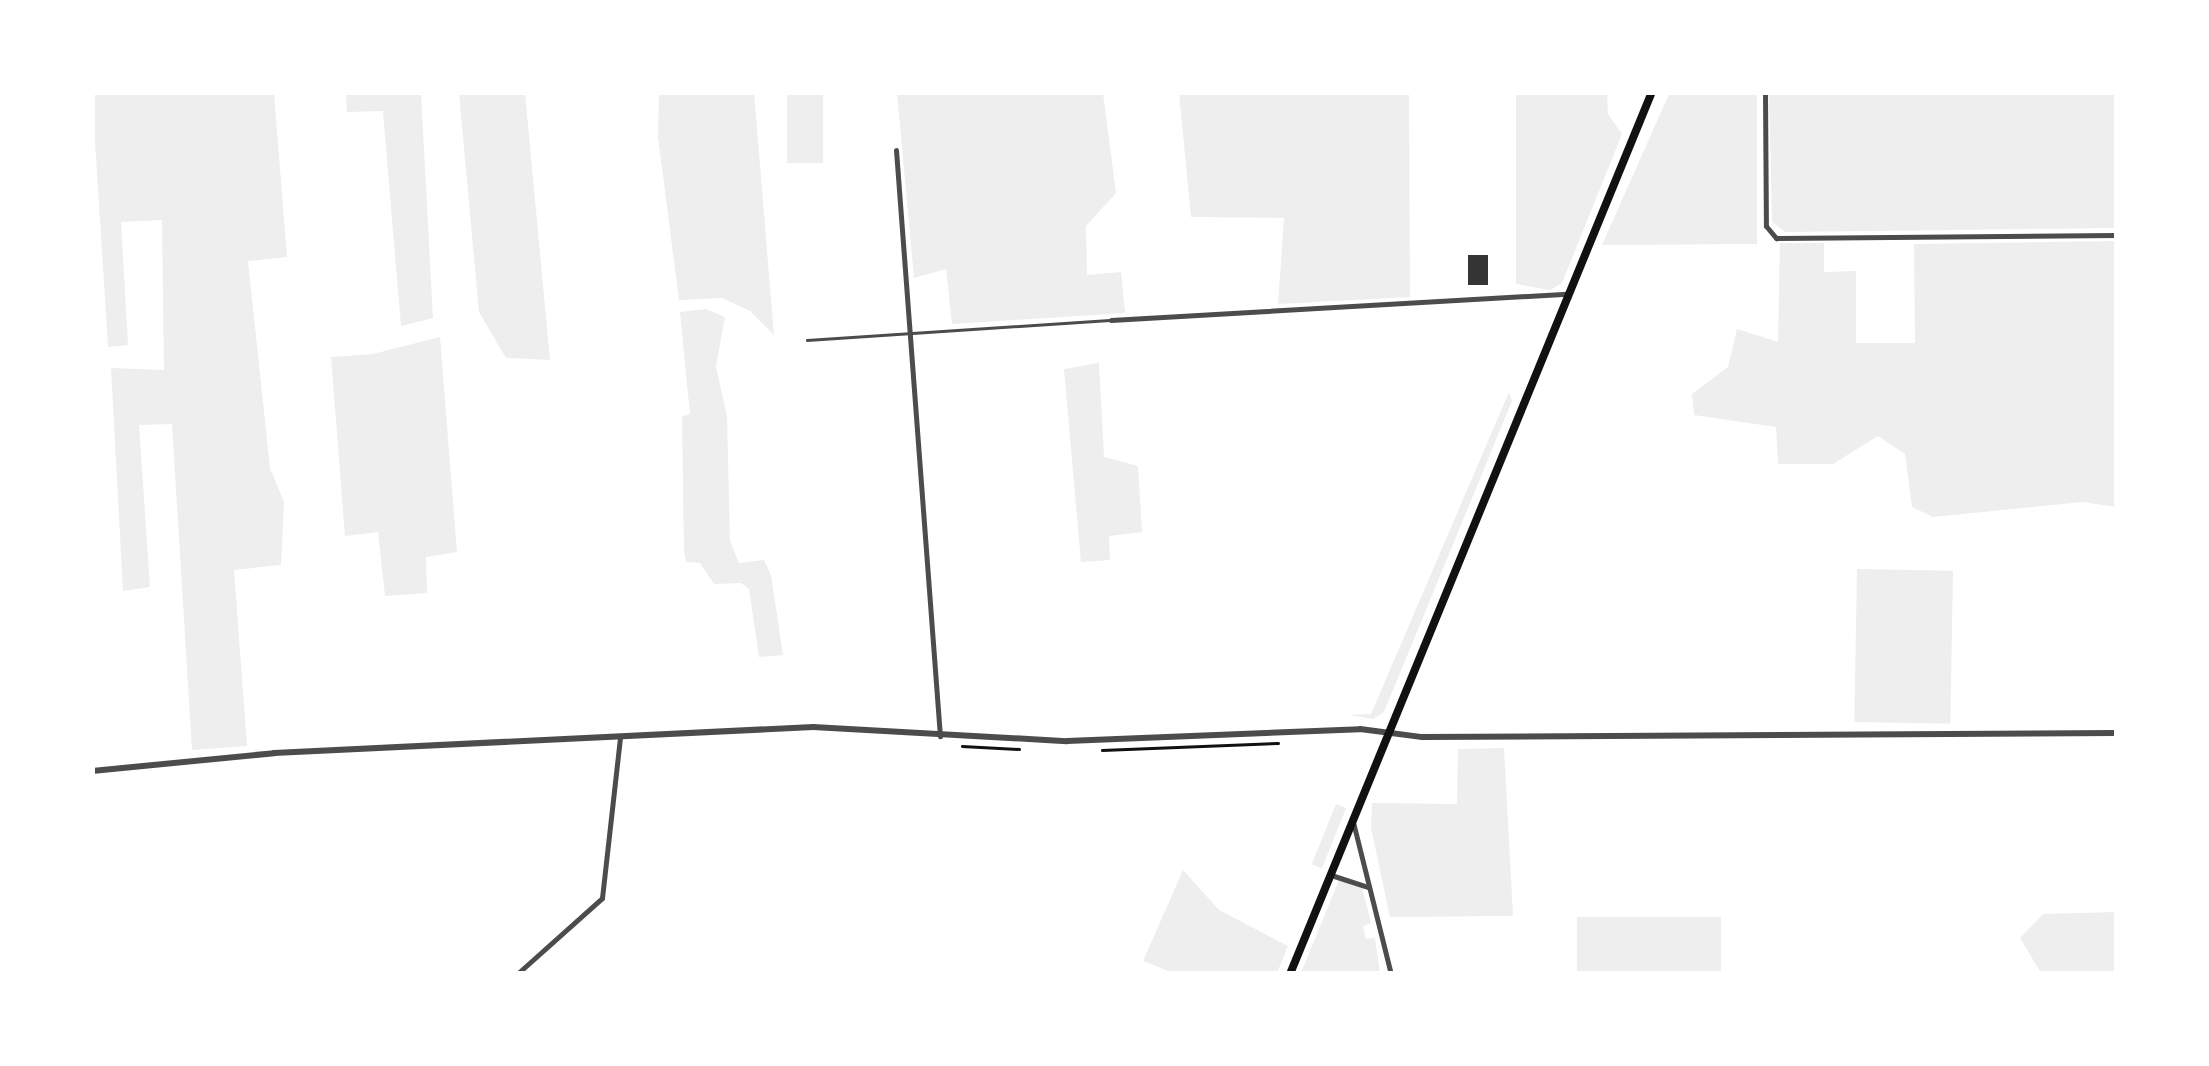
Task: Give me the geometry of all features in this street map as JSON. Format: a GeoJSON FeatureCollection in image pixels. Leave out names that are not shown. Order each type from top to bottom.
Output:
{"type":"FeatureCollection","features":[{"type":"Feature","properties":{"kind":"main road"},"geometry":{"type":"LineString","coordinates":[[1290,974],[1652,92]]}},
{"type":"Feature","properties":{"kind":"street"},"geometry":{"type":"LineString","coordinates":[[1765,92],[1766,226],[1776,238],[2116,235]]}},
{"type":"Feature","properties":{"kind":"street"},"geometry":{"type":"LineString","coordinates":[[896,150],[940,736]]}},
{"type":"Feature","properties":{"kind":"street"},"geometry":{"type":"LineString","coordinates":[[1111,320],[1569,294]]}},
{"type":"Feature","properties":{"kind":"street"},"geometry":{"type":"LineString","coordinates":[[92,770],[274,752],[813,727],[940,736],[1154,741],[1360,729],[1389,734],[2116,733]]}},
{"type":"Feature","properties":{"kind":"street"},"geometry":{"type":"LineString","coordinates":[[517,974],[602,898],[620,734]]}},
{"type":"Feature","properties":{"kind":"street"},"geometry":{"type":"LineString","coordinates":[[1353,822],[1392,974]]}},
{"type":"Feature","properties":{"kind":"street"},"geometry":{"type":"LineString","coordinates":[[1331,875],[1354,878],[1372,889]]}},
{"type":"Feature","properties":{"kind":"lane"},"geometry":{"type":"LineString","coordinates":[[807,340],[912,330],[1111,320]]}},
{"type":"Feature","properties":{"kind":"path"},"geometry":{"type":"LineString","coordinates":[[1097,750],[1294,742]]}},
{"type":"Feature","properties":{"kind":"path"},"geometry":{"type":"LineString","coordinates":[[947,744],[1028,749]]}},
{"type":"Feature","properties":{"kind":"shaded area"},"geometry":{"type":"Polygon","coordinates":[[[1670,92],[1757,93],[1757,244],[1602,245],[1670,92]]]}},
{"type":"Feature","properties":{"kind":"shaded area"},"geometry":{"type":"Polygon","coordinates":[[[92,93],[274,93],[287,257],[248,261],[270,468],[284,502],[281,565],[234,570],[247,746],[192,750],[172,424],[139,425],[150,587],[123,591],[111,368],[164,370],[162,220],[121,222],[128,345],[108,347],[92,93]]]}},
{"type":"Feature","properties":{"kind":"shaded area"},"geometry":{"type":"Polygon","coordinates":[[[346,93],[421,93],[433,318],[401,326],[383,111],[347,112],[346,93]]]}},
{"type":"Feature","properties":{"kind":"shaded area"},"geometry":{"type":"Polygon","coordinates":[[[459,93],[525,93],[550,360],[506,358],[479,312],[459,93]]]}},
{"type":"Feature","properties":{"kind":"shaded area"},"geometry":{"type":"Polygon","coordinates":[[[659,93],[754,93],[774,335],[750,311],[722,298],[679,300],[658,137],[659,93]]]}},
{"type":"Feature","properties":{"kind":"shaded area"},"geometry":{"type":"Polygon","coordinates":[[[787,93],[823,93],[823,163],[787,163],[787,93]]]}},
{"type":"Feature","properties":{"kind":"shaded area"},"geometry":{"type":"Polygon","coordinates":[[[897,93],[1103,93],[1116,193],[1086,226],[1087,275],[1121,272],[1125,313],[952,324],[946,269],[914,278],[897,93]]]}},
{"type":"Feature","properties":{"kind":"shaded area"},"geometry":{"type":"Polygon","coordinates":[[[1179,93],[1409,93],[1410,297],[1278,304],[1284,218],[1191,217],[1179,93]]]}},
{"type":"Feature","properties":{"kind":"shaded area"},"geometry":{"type":"Polygon","coordinates":[[[1516,93],[1607,93],[1608,114],[1622,134],[1562,283],[1550,290],[1516,284],[1516,93]]]}},
{"type":"Feature","properties":{"kind":"shaded area"},"geometry":{"type":"Polygon","coordinates":[[[1769,93],[2116,93],[2116,228],[1785,232],[1772,222],[1769,93]]]}},
{"type":"Feature","properties":{"kind":"shaded area"},"geometry":{"type":"Polygon","coordinates":[[[2116,241],[2116,507],[2083,502],[1933,517],[1912,507],[1905,454],[1878,436],[1833,464],[1778,464],[1776,427],[1694,415],[1692,394],[1728,367],[1737,329],[1778,342],[1780,243],[1824,243],[1824,272],[1856,271],[1856,343],[1915,343],[1914,244],[2116,241]]]}},
{"type":"Feature","properties":{"kind":"shaded area"},"geometry":{"type":"Polygon","coordinates":[[[706,309],[725,317],[716,366],[727,417],[730,541],[739,563],[764,560],[771,575],[783,655],[759,657],[749,589],[741,583],[714,584],[700,563],[686,562],[682,417],[690,414],[680,312],[706,309]]]}},
{"type":"Feature","properties":{"kind":"shaded area"},"geometry":{"type":"Polygon","coordinates":[[[440,337],[457,552],[426,557],[427,593],[385,596],[378,532],[345,536],[331,357],[373,354],[440,337]]]}},
{"type":"Feature","properties":{"kind":"shaded area"},"geometry":{"type":"Polygon","coordinates":[[[1099,363],[1104,457],[1138,466],[1142,532],[1109,536],[1110,560],[1081,562],[1064,369],[1099,363]]]}},
{"type":"Feature","properties":{"kind":"shaded area"},"geometry":{"type":"Polygon","coordinates":[[[1509,392],[1512,401],[1384,712],[1373,719],[1350,715],[1371,714],[1509,392]]]}},
{"type":"Feature","properties":{"kind":"shaded area"},"geometry":{"type":"Polygon","coordinates":[[[1857,569],[1953,571],[1950,724],[1854,722],[1857,569]]]}},
{"type":"Feature","properties":{"kind":"shaded area"},"geometry":{"type":"Polygon","coordinates":[[[1504,748],[1513,916],[1390,917],[1371,828],[1372,803],[1457,804],[1458,749],[1504,748]]]}},
{"type":"Feature","properties":{"kind":"shaded area"},"geometry":{"type":"Polygon","coordinates":[[[1336,804],[1346,808],[1322,868],[1312,864],[1336,804]]]}},
{"type":"Feature","properties":{"kind":"shaded area"},"geometry":{"type":"Polygon","coordinates":[[[1183,870],[1219,910],[1288,946],[1277,973],[1173,973],[1143,961],[1183,870]]]}},
{"type":"Feature","properties":{"kind":"shaded area"},"geometry":{"type":"Polygon","coordinates":[[[1339,880],[1362,887],[1371,923],[1363,926],[1366,939],[1375,938],[1380,973],[1301,973],[1339,880]]]}},
{"type":"Feature","properties":{"kind":"shaded area"},"geometry":{"type":"Polygon","coordinates":[[[2116,912],[2116,973],[2041,973],[2020,938],[2043,914],[2116,912]]]}},
{"type":"Feature","properties":{"kind":"shaded area"},"geometry":{"type":"Polygon","coordinates":[[[1577,917],[1721,917],[1721,973],[1577,973],[1577,917]]]}},
{"type":"Feature","properties":{"kind":"building"},"geometry":{"type":"Polygon","coordinates":[[[1468,255],[1488,255],[1488,285],[1468,285],[1468,255]]]}}]}
